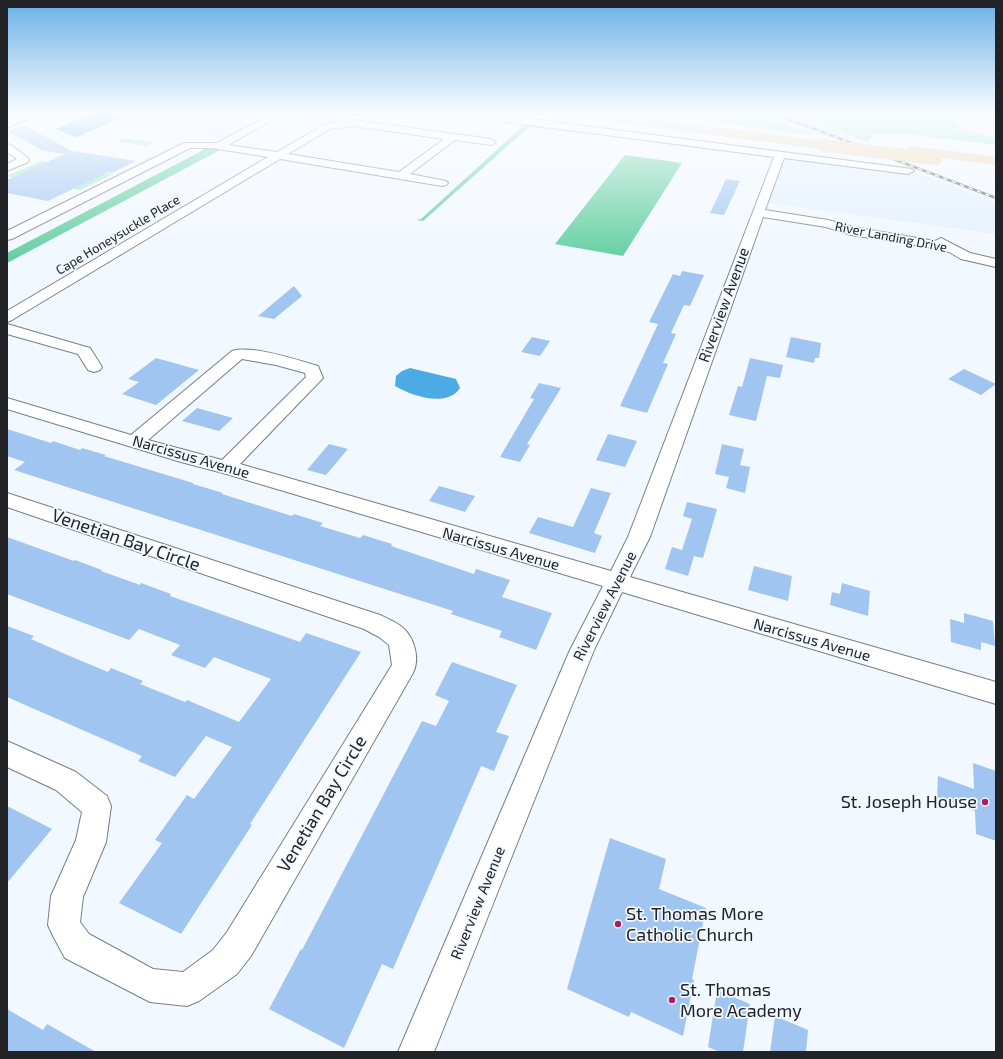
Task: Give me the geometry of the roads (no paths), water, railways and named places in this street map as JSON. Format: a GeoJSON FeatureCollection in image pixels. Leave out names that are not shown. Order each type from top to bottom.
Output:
{"type":"FeatureCollection","features":[{"type":"Feature","properties":{"kind":"main road"},"geometry":{"type":"LineString","coordinates":[[969,163],[996,167]]}},
{"type":"Feature","properties":{"kind":"street"},"geometry":{"type":"LineString","coordinates":[[7,168],[17,163]]}},
{"type":"Feature","properties":{"kind":"street"},"geometry":{"type":"LineString","coordinates":[[7,236],[149,163]]}},
{"type":"Feature","properties":{"kind":"street","name":"Cape Honeysuckle Place"},"geometry":{"type":"LineString","coordinates":[[7,317],[266,163]]}},
{"type":"Feature","properties":{"kind":"street"},"geometry":{"type":"LineString","coordinates":[[324,163],[442,183]]}},
{"type":"Feature","properties":{"kind":"street"},"geometry":{"type":"LineString","coordinates":[[401,176],[418,163]]}},
{"type":"Feature","properties":{"kind":"street","name":"Riverview Avenue"},"geometry":{"type":"LineString","coordinates":[[416,1052],[582,650],[639,537],[776,163]]}},
{"type":"Feature","properties":{"kind":"street"},"geometry":{"type":"LineString","coordinates":[[851,163],[908,171]]}},
{"type":"Feature","properties":{"kind":"street","name":"River Landing Drive"},"geometry":{"type":"LineString","coordinates":[[758,213],[828,224],[851,231],[900,235],[954,249],[974,259],[996,263]]}},
{"type":"Feature","properties":{"kind":"street"},"geometry":{"type":"LineString","coordinates":[[7,329],[84,350],[94,367]]}},
{"type":"Feature","properties":{"kind":"street"},"geometry":{"type":"LineString","coordinates":[[135,441],[238,354],[255,355],[291,363],[312,370],[315,378],[226,467]]}},
{"type":"Feature","properties":{"kind":"street","name":"Narcissus Avenue"},"geometry":{"type":"LineString","coordinates":[[7,403],[188,458],[226,467],[996,693]]}},
{"type":"Feature","properties":{"kind":"street","name":"Venetian Bay Circle"},"geometry":{"type":"LineString","coordinates":[[7,500],[372,622],[390,630],[400,640],[404,650],[404,666],[239,944],[225,962],[187,989],[150,985],[78,946],[64,925],[67,896],[91,842],[97,806],[66,781],[7,754]]}},
{"type":"Feature","properties":{"kind":"water"},"geometry":{"type":"Polygon","coordinates":[[[410,368],[456,379],[460,388],[447,398],[438,399],[410,393],[395,386],[396,376],[402,371],[410,368]]]}},
{"type":"Feature","properties":{"kind":"railway"},"geometry":{"type":"LineString","coordinates":[[905,163],[996,198]]}},
{"type":"Feature","properties":{"kind":"place","name":"St. Joseph House"},"geometry":{"type":"Point","coordinates":[985,802]}},
{"type":"Feature","properties":{"kind":"place","name":"St. Thomas More Catholic Church"},"geometry":{"type":"Point","coordinates":[618,924]}},
{"type":"Feature","properties":{"kind":"place","name":"St. Thomas More Academy"},"geometry":{"type":"Point","coordinates":[672,1000]}}]}
